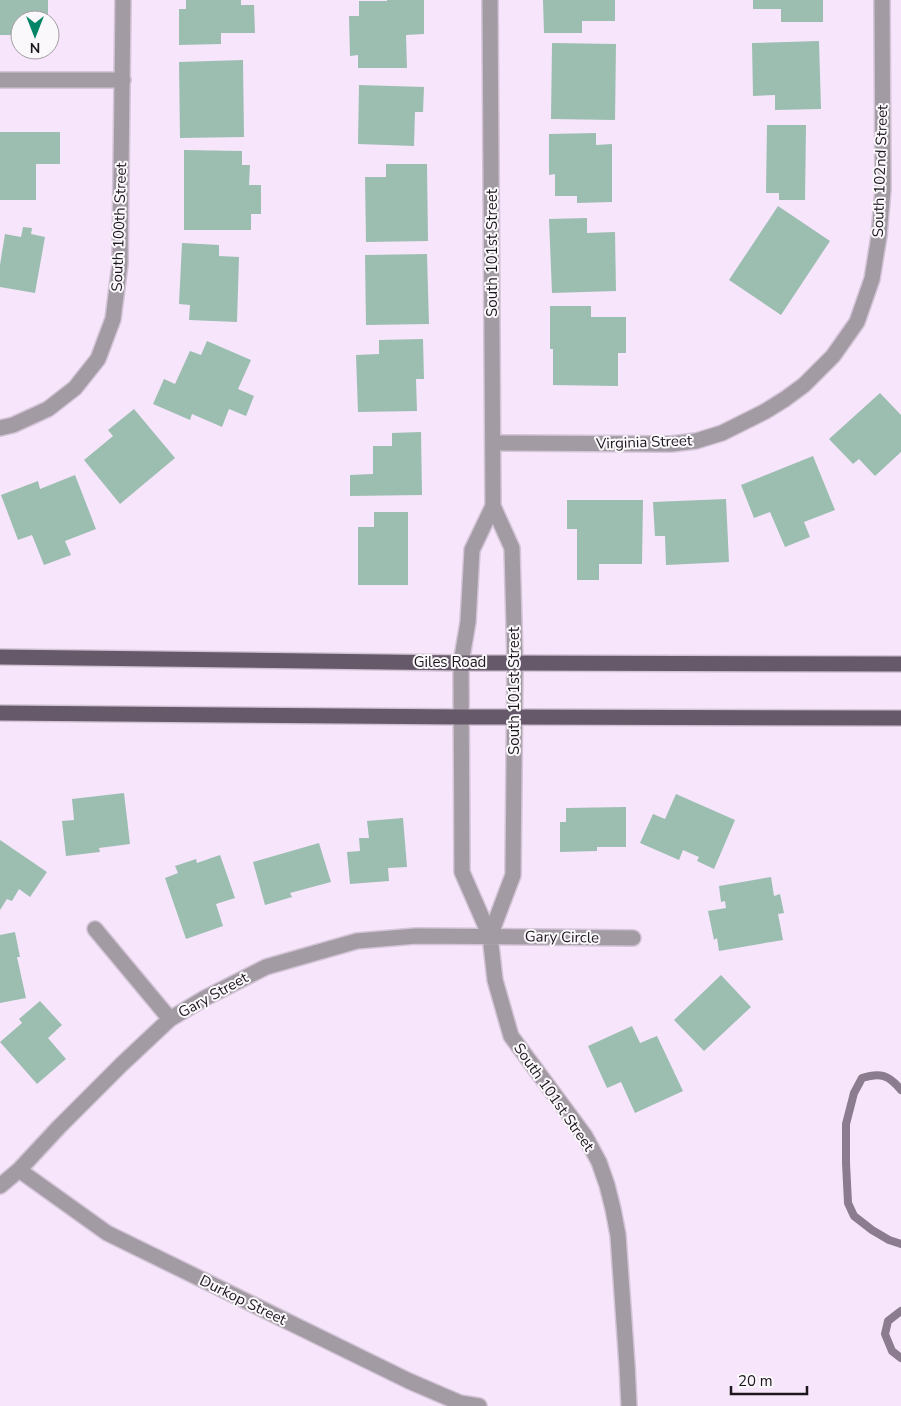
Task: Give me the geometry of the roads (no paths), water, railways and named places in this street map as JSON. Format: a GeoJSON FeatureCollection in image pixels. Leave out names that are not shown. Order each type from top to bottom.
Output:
{"type":"FeatureCollection","features":[{"type":"Feature","properties":{"kind":"main road","name":"Giles Road"},"geometry":{"type":"LineString","coordinates":[[0,657],[461,663],[901,664]]}},
{"type":"Feature","properties":{"kind":"main road"},"geometry":{"type":"LineString","coordinates":[[0,713],[901,718]]}},
{"type":"Feature","properties":{"kind":"street","name":"South 100th Street"},"geometry":{"type":"LineString","coordinates":[[0,428],[48,409],[75,388],[98,359],[113,319],[120,264],[123,0]]}},
{"type":"Feature","properties":{"kind":"street","name":"South 101st Street"},"geometry":{"type":"LineString","coordinates":[[490,0],[494,506],[512,548],[515,663],[513,875],[490,936]]}},
{"type":"Feature","properties":{"kind":"street","name":"South 102nd Street"},"geometry":{"type":"LineString","coordinates":[[785,398],[804,386],[833,356],[857,322],[872,279],[880,236],[883,189],[882,0]]}},
{"type":"Feature","properties":{"kind":"street"},"geometry":{"type":"LineString","coordinates":[[0,80],[123,80]]}},
{"type":"Feature","properties":{"kind":"street","name":"Virginia Street"},"geometry":{"type":"LineString","coordinates":[[493,443],[671,444],[696,441],[722,432],[764,412],[785,398]]}},
{"type":"Feature","properties":{"kind":"street","name":"South 101st Street"},"geometry":{"type":"LineString","coordinates":[[494,506],[472,550],[468,622],[461,663],[462,872],[490,936],[495,980],[511,1036],[585,1136],[607,1185],[618,1235],[629,1406]]}},
{"type":"Feature","properties":{"kind":"street"},"geometry":{"type":"LineString","coordinates":[[95,929],[170,1019]]}},
{"type":"Feature","properties":{"kind":"street","name":"Gary Street"},"geometry":{"type":"LineString","coordinates":[[0,1186],[19,1170],[115,1071],[170,1019],[205,998],[266,967],[357,941],[416,936],[490,936]]}},
{"type":"Feature","properties":{"kind":"street","name":"Gary Circle"},"geometry":{"type":"LineString","coordinates":[[490,936],[634,938]]}},
{"type":"Feature","properties":{"kind":"street","name":"Durkop Street"},"geometry":{"type":"LineString","coordinates":[[19,1170],[107,1233],[409,1381],[460,1403],[479,1406]]}},
{"type":"Feature","properties":{"kind":"waterway"},"geometry":{"type":"LineString","coordinates":[[901,1090],[884,1076],[874,1075],[862,1078],[854,1093],[846,1124],[848,1203],[854,1216],[872,1230],[889,1240],[901,1244]]}},
{"type":"Feature","properties":{"kind":"waterway"},"geometry":{"type":"LineString","coordinates":[[901,1311],[888,1321],[885,1334],[892,1351],[901,1358]]}}]}
